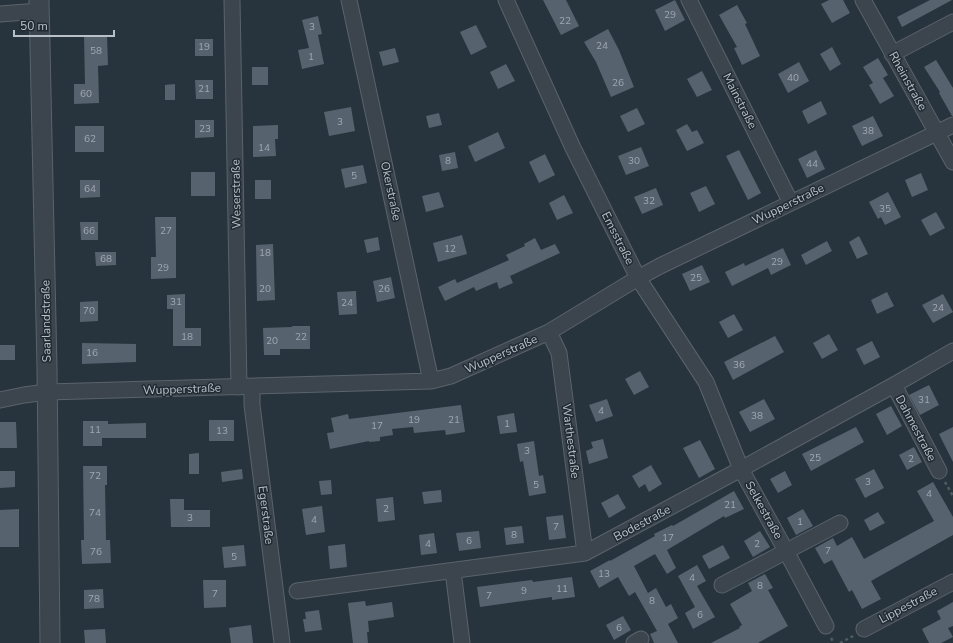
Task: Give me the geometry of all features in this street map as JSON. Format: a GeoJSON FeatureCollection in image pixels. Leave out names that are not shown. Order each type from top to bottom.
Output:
{"type":"FeatureCollection","features":[{"type":"Feature","properties":{"kind":"street","name":"Weserstraße"},"geometry":{"type":"LineString","coordinates":[[232,0],[245,387]]}},
{"type":"Feature","properties":{"kind":"street","name":"Okerstraße"},"geometry":{"type":"LineString","coordinates":[[349,0],[431,382]]}},
{"type":"Feature","properties":{"kind":"street","name":"Emsstraße"},"geometry":{"type":"LineString","coordinates":[[506,0],[573,148],[638,278],[706,382],[741,469]]}},
{"type":"Feature","properties":{"kind":"street","name":"Mainstraße"},"geometry":{"type":"LineString","coordinates":[[688,0],[791,203]]}},
{"type":"Feature","properties":{"kind":"street","name":"Rheinstraße"},"geometry":{"type":"LineString","coordinates":[[863,0],[953,162]]}},
{"type":"Feature","properties":{"kind":"street"},"geometry":{"type":"LineString","coordinates":[[0,14],[39,6]]}},
{"type":"Feature","properties":{"kind":"street","name":"Saarlandstraße"},"geometry":{"type":"LineString","coordinates":[[39,6],[47,392],[50,643]]}},
{"type":"Feature","properties":{"kind":"street"},"geometry":{"type":"LineString","coordinates":[[892,54],[953,22]]}},
{"type":"Feature","properties":{"kind":"street","name":"Wupperstraße"},"geometry":{"type":"LineString","coordinates":[[0,400],[47,392],[431,382],[451,376],[549,332],[638,278],[953,125]]}},
{"type":"Feature","properties":{"kind":"street","name":"Warthestraße"},"geometry":{"type":"LineString","coordinates":[[549,332],[560,352],[585,553]]}},
{"type":"Feature","properties":{"kind":"street","name":"Bodestraße"},"geometry":{"type":"LineString","coordinates":[[297,591],[585,553],[741,469],[953,351]]}},
{"type":"Feature","properties":{"kind":"street","name":"Dahmestraße"},"geometry":{"type":"LineString","coordinates":[[894,385],[939,471]]}},
{"type":"Feature","properties":{"kind":"street","name":"Egerstraße"},"geometry":{"type":"LineString","coordinates":[[245,387],[252,406],[282,643]]}},
{"type":"Feature","properties":{"kind":"street","name":"Selkestraße"},"geometry":{"type":"LineString","coordinates":[[741,469],[826,626]]}},
{"type":"Feature","properties":{"kind":"street","name":"Selkestraße"},"geometry":{"type":"LineString","coordinates":[[722,585],[840,523]]}},
{"type":"Feature","properties":{"kind":"street"},"geometry":{"type":"LineString","coordinates":[[453,571],[462,643]]}},
{"type":"Feature","properties":{"kind":"street","name":"Lippestraße"},"geometry":{"type":"LineString","coordinates":[[864,629],[953,582]]}},
{"type":"Feature","properties":{"kind":"building"},"geometry":{"type":"Polygon","coordinates":[[[543,0],[566,0],[579,26],[561,35],[543,0]]]}},
{"type":"Feature","properties":{"kind":"building"},"geometry":{"type":"Polygon","coordinates":[[[675,0],[685,20],[665,31],[655,10],[675,0]]]}},
{"type":"Feature","properties":{"kind":"building"},"geometry":{"type":"Polygon","coordinates":[[[829,0],[843,0],[850,13],[832,23],[821,4],[829,0]]]}},
{"type":"Feature","properties":{"kind":"building"},"geometry":{"type":"Polygon","coordinates":[[[930,0],[952,0],[902,27],[897,17],[930,0]]]}},
{"type":"Feature","properties":{"kind":"building"},"geometry":{"type":"Polygon","coordinates":[[[737,5],[747,23],[745,24],[760,56],[742,65],[734,48],[737,47],[719,15],[737,5]]]}},
{"type":"Feature","properties":{"kind":"building"},"geometry":{"type":"Polygon","coordinates":[[[318,16],[322,34],[318,35],[324,64],[302,69],[298,50],[309,48],[302,20],[318,16]]]}},
{"type":"Feature","properties":{"kind":"building"},"geometry":{"type":"Polygon","coordinates":[[[476,25],[487,47],[471,55],[460,32],[476,25]]]}},
{"type":"Feature","properties":{"kind":"building"},"geometry":{"type":"Polygon","coordinates":[[[608,29],[619,50],[634,87],[611,97],[596,62],[584,42],[608,29]]]}},
{"type":"Feature","properties":{"kind":"building"},"geometry":{"type":"Polygon","coordinates":[[[107,35],[108,65],[98,66],[99,103],[74,104],[74,84],[85,84],[84,36],[107,35]]]}},
{"type":"Feature","properties":{"kind":"building"},"geometry":{"type":"Polygon","coordinates":[[[195,39],[213,39],[213,56],[195,56],[195,39]]]}},
{"type":"Feature","properties":{"kind":"building"},"geometry":{"type":"Polygon","coordinates":[[[832,47],[841,64],[830,71],[820,54],[832,47]]]}},
{"type":"Feature","properties":{"kind":"building"},"geometry":{"type":"Polygon","coordinates":[[[395,48],[399,62],[383,66],[379,52],[395,48]]]}},
{"type":"Feature","properties":{"kind":"building"},"geometry":{"type":"Polygon","coordinates":[[[878,58],[888,75],[883,78],[894,96],[880,104],[869,85],[873,83],[863,67],[878,58]]]}},
{"type":"Feature","properties":{"kind":"building"},"geometry":{"type":"Polygon","coordinates":[[[936,60],[953,88],[953,116],[924,67],[936,60]]]}},
{"type":"Feature","properties":{"kind":"building"},"geometry":{"type":"Polygon","coordinates":[[[799,62],[809,81],[788,93],[778,74],[799,62]]]}},
{"type":"Feature","properties":{"kind":"building"},"geometry":{"type":"Polygon","coordinates":[[[506,64],[515,81],[498,89],[490,72],[506,64]]]}},
{"type":"Feature","properties":{"kind":"building"},"geometry":{"type":"Polygon","coordinates":[[[252,67],[268,67],[268,85],[252,85],[252,67]]]}},
{"type":"Feature","properties":{"kind":"building"},"geometry":{"type":"Polygon","coordinates":[[[702,71],[712,90],[697,97],[687,79],[702,71]]]}},
{"type":"Feature","properties":{"kind":"building"},"geometry":{"type":"Polygon","coordinates":[[[195,80],[213,80],[213,99],[196,99],[195,80]]]}},
{"type":"Feature","properties":{"kind":"building"},"geometry":{"type":"Polygon","coordinates":[[[175,84],[175,100],[165,100],[165,85],[175,84]]]}},
{"type":"Feature","properties":{"kind":"building"},"geometry":{"type":"Polygon","coordinates":[[[821,101],[827,114],[808,124],[802,111],[821,101]]]}},
{"type":"Feature","properties":{"kind":"building"},"geometry":{"type":"Polygon","coordinates":[[[351,107],[355,131],[329,136],[324,112],[351,107]]]}},
{"type":"Feature","properties":{"kind":"building"},"geometry":{"type":"Polygon","coordinates":[[[637,108],[645,124],[628,132],[620,116],[637,108]]]}},
{"type":"Feature","properties":{"kind":"building"},"geometry":{"type":"Polygon","coordinates":[[[439,113],[442,125],[429,128],[426,116],[439,113]]]}},
{"type":"Feature","properties":{"kind":"building"},"geometry":{"type":"Polygon","coordinates":[[[873,116],[883,136],[862,146],[852,126],[873,116]]]}},
{"type":"Feature","properties":{"kind":"building"},"geometry":{"type":"Polygon","coordinates":[[[195,120],[214,120],[214,137],[195,138],[195,120]]]}},
{"type":"Feature","properties":{"kind":"building"},"geometry":{"type":"Polygon","coordinates":[[[687,124],[692,132],[697,130],[704,143],[687,151],[676,130],[687,124]]]}},
{"type":"Feature","properties":{"kind":"building"},"geometry":{"type":"Polygon","coordinates":[[[278,125],[278,139],[275,139],[276,156],[253,157],[253,126],[278,125]]]}},
{"type":"Feature","properties":{"kind":"building"},"geometry":{"type":"Polygon","coordinates":[[[75,126],[104,126],[104,152],[75,152],[75,126]]]}},
{"type":"Feature","properties":{"kind":"building"},"geometry":{"type":"Polygon","coordinates":[[[498,132],[505,148],[475,162],[468,146],[498,132]]]}},
{"type":"Feature","properties":{"kind":"building"},"geometry":{"type":"Polygon","coordinates":[[[641,147],[649,166],[626,175],[618,156],[641,147]]]}},
{"type":"Feature","properties":{"kind":"building"},"geometry":{"type":"Polygon","coordinates":[[[739,150],[761,193],[748,200],[726,156],[739,150]]]}},
{"type":"Feature","properties":{"kind":"building"},"geometry":{"type":"Polygon","coordinates":[[[816,150],[825,169],[807,178],[798,159],[816,150]]]}},
{"type":"Feature","properties":{"kind":"building"},"geometry":{"type":"Polygon","coordinates":[[[455,152],[458,168],[442,171],[439,155],[455,152]]]}},
{"type":"Feature","properties":{"kind":"building"},"geometry":{"type":"Polygon","coordinates":[[[545,154],[555,175],[539,183],[529,162],[545,154]]]}},
{"type":"Feature","properties":{"kind":"building"},"geometry":{"type":"Polygon","coordinates":[[[363,165],[367,183],[345,188],[341,169],[363,165]]]}},
{"type":"Feature","properties":{"kind":"building"},"geometry":{"type":"Polygon","coordinates":[[[191,172],[215,172],[215,196],[191,196],[191,172]]]}},
{"type":"Feature","properties":{"kind":"building"},"geometry":{"type":"Polygon","coordinates":[[[921,173],[928,190],[912,197],[905,180],[921,173]]]}},
{"type":"Feature","properties":{"kind":"building"},"geometry":{"type":"Polygon","coordinates":[[[80,180],[100,180],[100,197],[80,198],[80,180]]]}},
{"type":"Feature","properties":{"kind":"building"},"geometry":{"type":"Polygon","coordinates":[[[255,180],[271,180],[271,199],[255,199],[255,180]]]}},
{"type":"Feature","properties":{"kind":"building"},"geometry":{"type":"Polygon","coordinates":[[[706,186],[715,204],[699,212],[690,193],[706,186]]]}},
{"type":"Feature","properties":{"kind":"building"},"geometry":{"type":"Polygon","coordinates":[[[656,188],[663,205],[642,214],[634,197],[656,188]]]}},
{"type":"Feature","properties":{"kind":"building"},"geometry":{"type":"Polygon","coordinates":[[[439,192],[444,207],[426,212],[422,196],[439,192]]]}},
{"type":"Feature","properties":{"kind":"building"},"geometry":{"type":"Polygon","coordinates":[[[888,192],[901,217],[885,225],[881,217],[878,219],[869,202],[888,192]]]}},
{"type":"Feature","properties":{"kind":"building"},"geometry":{"type":"Polygon","coordinates":[[[564,195],[573,213],[557,220],[549,203],[564,195]]]}},
{"type":"Feature","properties":{"kind":"building"},"geometry":{"type":"Polygon","coordinates":[[[936,212],[945,228],[930,236],[921,220],[936,212]]]}},
{"type":"Feature","properties":{"kind":"building"},"geometry":{"type":"Polygon","coordinates":[[[155,217],[176,217],[176,278],[151,279],[151,257],[156,257],[155,217]]]}},
{"type":"Feature","properties":{"kind":"building"},"geometry":{"type":"Polygon","coordinates":[[[80,222],[98,222],[98,240],[81,240],[80,222]]]}},
{"type":"Feature","properties":{"kind":"building"},"geometry":{"type":"Polygon","coordinates":[[[462,235],[467,254],[438,262],[433,243],[462,235]]]}},
{"type":"Feature","properties":{"kind":"building"},"geometry":{"type":"Polygon","coordinates":[[[859,236],[868,254],[857,259],[849,242],[859,236]]]}},
{"type":"Feature","properties":{"kind":"building"},"geometry":{"type":"Polygon","coordinates":[[[378,237],[380,250],[367,253],[364,240],[378,237]]]}},
{"type":"Feature","properties":{"kind":"building"},"geometry":{"type":"Polygon","coordinates":[[[535,238],[541,250],[555,244],[560,253],[510,276],[513,283],[499,289],[497,282],[476,291],[474,287],[445,301],[438,287],[455,279],[457,283],[509,260],[506,255],[525,246],[524,244],[535,238]]]}},
{"type":"Feature","properties":{"kind":"building"},"geometry":{"type":"Polygon","coordinates":[[[827,241],[832,251],[806,265],[801,255],[827,241]]]}},
{"type":"Feature","properties":{"kind":"building"},"geometry":{"type":"Polygon","coordinates":[[[273,244],[275,300],[257,301],[256,245],[273,244]]]}},
{"type":"Feature","properties":{"kind":"building"},"geometry":{"type":"Polygon","coordinates":[[[783,248],[791,265],[771,275],[768,268],[732,286],[725,272],[744,263],[745,266],[783,248]]]}},
{"type":"Feature","properties":{"kind":"building"},"geometry":{"type":"Polygon","coordinates":[[[95,252],[116,252],[116,265],[96,266],[95,252]]]}},
{"type":"Feature","properties":{"kind":"building"},"geometry":{"type":"Polygon","coordinates":[[[702,265],[710,282],[690,291],[682,274],[702,265]]]}},
{"type":"Feature","properties":{"kind":"building"},"geometry":{"type":"Polygon","coordinates":[[[391,277],[395,298],[377,302],[373,281],[391,277]]]}},
{"type":"Feature","properties":{"kind":"building"},"geometry":{"type":"Polygon","coordinates":[[[356,291],[357,314],[339,315],[337,292],[356,291]]]}},
{"type":"Feature","properties":{"kind":"building"},"geometry":{"type":"Polygon","coordinates":[[[887,292],[894,306],[877,314],[871,300],[887,292]]]}},
{"type":"Feature","properties":{"kind":"building"},"geometry":{"type":"Polygon","coordinates":[[[185,294],[185,328],[201,328],[201,346],[173,346],[173,309],[167,309],[167,295],[185,294]]]}},
{"type":"Feature","properties":{"kind":"building"},"geometry":{"type":"Polygon","coordinates":[[[943,294],[953,312],[933,323],[922,305],[943,294]]]}},
{"type":"Feature","properties":{"kind":"building"},"geometry":{"type":"Polygon","coordinates":[[[98,301],[98,321],[80,322],[80,302],[98,301]]]}},
{"type":"Feature","properties":{"kind":"building"},"geometry":{"type":"Polygon","coordinates":[[[734,314],[743,330],[728,338],[719,322],[734,314]]]}},
{"type":"Feature","properties":{"kind":"building"},"geometry":{"type":"Polygon","coordinates":[[[310,326],[310,349],[280,349],[280,355],[264,355],[263,328],[310,326]]]}},
{"type":"Feature","properties":{"kind":"building"},"geometry":{"type":"Polygon","coordinates":[[[829,334],[838,350],[822,359],[813,343],[829,334]]]}},
{"type":"Feature","properties":{"kind":"building"},"geometry":{"type":"Polygon","coordinates":[[[775,336],[784,352],[733,380],[724,362],[775,336]]]}},
{"type":"Feature","properties":{"kind":"building"},"geometry":{"type":"Polygon","coordinates":[[[872,341],[880,357],[864,365],[856,349],[872,341]]]}},
{"type":"Feature","properties":{"kind":"building"},"geometry":{"type":"Polygon","coordinates":[[[82,343],[136,344],[136,362],[82,364],[82,343]]]}},
{"type":"Feature","properties":{"kind":"building"},"geometry":{"type":"Polygon","coordinates":[[[0,345],[15,345],[15,360],[0,360],[0,345]]]}},
{"type":"Feature","properties":{"kind":"building"},"geometry":{"type":"Polygon","coordinates":[[[640,371],[649,387],[634,395],[625,379],[640,371]]]}},
{"type":"Feature","properties":{"kind":"building"},"geometry":{"type":"Polygon","coordinates":[[[929,385],[939,405],[920,415],[909,395],[929,385]]]}},
{"type":"Feature","properties":{"kind":"building"},"geometry":{"type":"Polygon","coordinates":[[[607,399],[613,416],[596,422],[589,405],[607,399]]]}},
{"type":"Feature","properties":{"kind":"building"},"geometry":{"type":"Polygon","coordinates":[[[764,399],[775,419],[750,432],[739,412],[764,399]]]}},
{"type":"Feature","properties":{"kind":"building"},"geometry":{"type":"Polygon","coordinates":[[[461,405],[465,432],[446,435],[445,430],[414,433],[413,427],[392,429],[393,435],[380,437],[380,441],[369,441],[330,449],[327,433],[334,432],[331,418],[348,414],[349,419],[461,405]]]}},
{"type":"Feature","properties":{"kind":"building"},"geometry":{"type":"Polygon","coordinates":[[[891,406],[902,426],[887,435],[876,414],[891,406]]]}},
{"type":"Feature","properties":{"kind":"building"},"geometry":{"type":"Polygon","coordinates":[[[514,413],[517,432],[500,434],[497,416],[514,413]]]}},
{"type":"Feature","properties":{"kind":"building"},"geometry":{"type":"Polygon","coordinates":[[[209,420],[234,420],[234,441],[209,441],[209,420]]]}},
{"type":"Feature","properties":{"kind":"building"},"geometry":{"type":"Polygon","coordinates":[[[83,421],[108,421],[108,424],[146,423],[146,438],[102,438],[102,446],[83,446],[83,421]]]}},
{"type":"Feature","properties":{"kind":"building"},"geometry":{"type":"Polygon","coordinates":[[[0,422],[16,422],[17,448],[0,448],[0,422]]]}},
{"type":"Feature","properties":{"kind":"building"},"geometry":{"type":"Polygon","coordinates":[[[856,427],[864,442],[811,471],[802,454],[856,427]]]}},
{"type":"Feature","properties":{"kind":"building"},"geometry":{"type":"Polygon","coordinates":[[[953,427],[953,462],[939,434],[953,427]]]}},
{"type":"Feature","properties":{"kind":"building"},"geometry":{"type":"Polygon","coordinates":[[[603,439],[608,458],[589,464],[586,451],[593,448],[591,442],[603,439]]]}},
{"type":"Feature","properties":{"kind":"building"},"geometry":{"type":"Polygon","coordinates":[[[700,440],[715,469],[699,478],[683,448],[700,440]]]}},
{"type":"Feature","properties":{"kind":"building"},"geometry":{"type":"Polygon","coordinates":[[[534,441],[539,476],[543,475],[546,493],[529,496],[523,461],[520,462],[517,444],[534,441]]]}},
{"type":"Feature","properties":{"kind":"building"},"geometry":{"type":"Polygon","coordinates":[[[914,447],[922,462],[907,470],[899,455],[914,447]]]}},
{"type":"Feature","properties":{"kind":"building"},"geometry":{"type":"Polygon","coordinates":[[[199,453],[199,474],[189,474],[189,454],[199,453]]]}},
{"type":"Feature","properties":{"kind":"building"},"geometry":{"type":"Polygon","coordinates":[[[651,465],[662,484],[649,492],[645,484],[639,488],[632,476],[651,465]]]}},
{"type":"Feature","properties":{"kind":"building"},"geometry":{"type":"Polygon","coordinates":[[[83,466],[107,466],[107,485],[105,485],[106,540],[110,540],[111,563],[82,564],[81,540],[84,540],[83,466]]]}},
{"type":"Feature","properties":{"kind":"building"},"geometry":{"type":"Polygon","coordinates":[[[242,469],[243,479],[222,482],[221,472],[242,469]]]}},
{"type":"Feature","properties":{"kind":"building"},"geometry":{"type":"Polygon","coordinates":[[[874,469],[884,488],[865,498],[855,479],[874,469]]]}},
{"type":"Feature","properties":{"kind":"building"},"geometry":{"type":"Polygon","coordinates":[[[0,471],[15,471],[15,487],[0,488],[0,471]]]}},
{"type":"Feature","properties":{"kind":"building"},"geometry":{"type":"Polygon","coordinates":[[[785,471],[792,485],[778,493],[770,479],[785,471]]]}},
{"type":"Feature","properties":{"kind":"building"},"geometry":{"type":"Polygon","coordinates":[[[331,480],[332,494],[321,495],[319,481],[331,480]]]}},
{"type":"Feature","properties":{"kind":"building"},"geometry":{"type":"Polygon","coordinates":[[[933,482],[953,517],[953,535],[871,581],[881,599],[862,609],[852,590],[849,592],[832,560],[824,564],[815,548],[833,538],[837,546],[852,537],[864,559],[934,521],[917,491],[933,482]]]}},
{"type":"Feature","properties":{"kind":"building"},"geometry":{"type":"Polygon","coordinates":[[[441,490],[442,502],[424,504],[422,492],[441,490]]]}},
{"type":"Feature","properties":{"kind":"building"},"geometry":{"type":"Polygon","coordinates":[[[734,491],[744,509],[725,518],[724,516],[667,550],[676,568],[667,574],[655,554],[634,566],[648,593],[656,588],[666,607],[671,604],[678,618],[668,624],[678,643],[654,643],[650,634],[657,631],[635,592],[629,596],[618,577],[599,588],[590,571],[655,536],[654,534],[672,525],[673,526],[734,491]]]}},
{"type":"Feature","properties":{"kind":"building"},"geometry":{"type":"Polygon","coordinates":[[[618,494],[626,508],[609,518],[601,503],[618,494]]]}},
{"type":"Feature","properties":{"kind":"building"},"geometry":{"type":"Polygon","coordinates":[[[393,497],[395,520],[378,522],[376,499],[393,497]]]}},
{"type":"Feature","properties":{"kind":"building"},"geometry":{"type":"Polygon","coordinates":[[[170,499],[184,499],[184,510],[210,510],[210,527],[171,527],[170,499]]]}},
{"type":"Feature","properties":{"kind":"building"},"geometry":{"type":"Polygon","coordinates":[[[322,506],[325,532],[306,535],[302,509],[322,506]]]}},
{"type":"Feature","properties":{"kind":"building"},"geometry":{"type":"Polygon","coordinates":[[[19,509],[19,547],[0,547],[0,510],[19,509]]]}},
{"type":"Feature","properties":{"kind":"building"},"geometry":{"type":"Polygon","coordinates":[[[803,509],[813,526],[796,535],[787,518],[803,509]]]}},
{"type":"Feature","properties":{"kind":"building"},"geometry":{"type":"Polygon","coordinates":[[[878,512],[885,523],[870,531],[864,520],[878,512]]]}},
{"type":"Feature","properties":{"kind":"building"},"geometry":{"type":"Polygon","coordinates":[[[563,515],[566,538],[549,540],[546,517],[563,515]]]}},
{"type":"Feature","properties":{"kind":"building"},"geometry":{"type":"Polygon","coordinates":[[[522,526],[524,543],[506,545],[504,528],[522,526]]]}},
{"type":"Feature","properties":{"kind":"building"},"geometry":{"type":"Polygon","coordinates":[[[479,531],[481,548],[459,551],[456,533],[479,531]]]}},
{"type":"Feature","properties":{"kind":"building"},"geometry":{"type":"Polygon","coordinates":[[[760,531],[770,547],[753,557],[744,541],[760,531]]]}},
{"type":"Feature","properties":{"kind":"building"},"geometry":{"type":"Polygon","coordinates":[[[434,533],[437,553],[421,555],[419,535],[434,533]]]}},
{"type":"Feature","properties":{"kind":"building"},"geometry":{"type":"Polygon","coordinates":[[[345,544],[347,567],[330,569],[328,546],[345,544]]]}},
{"type":"Feature","properties":{"kind":"building"},"geometry":{"type":"Polygon","coordinates":[[[244,545],[246,566],[224,568],[222,547],[244,545]]]}},
{"type":"Feature","properties":{"kind":"building"},"geometry":{"type":"Polygon","coordinates":[[[723,545],[730,558],[709,569],[702,556],[723,545]]]}},
{"type":"Feature","properties":{"kind":"building"},"geometry":{"type":"Polygon","coordinates":[[[697,565],[706,581],[697,586],[715,617],[693,629],[685,613],[695,607],[678,576],[697,565]]]}},
{"type":"Feature","properties":{"kind":"building"},"geometry":{"type":"Polygon","coordinates":[[[765,574],[773,588],[768,590],[788,626],[758,643],[711,643],[740,628],[739,627],[742,625],[730,604],[752,591],[748,583],[765,574]]]}},
{"type":"Feature","properties":{"kind":"building"},"geometry":{"type":"Polygon","coordinates":[[[572,577],[575,597],[552,600],[552,597],[480,607],[477,587],[532,580],[533,582],[572,577]]]}},
{"type":"Feature","properties":{"kind":"building"},"geometry":{"type":"Polygon","coordinates":[[[203,580],[226,580],[226,607],[204,608],[203,580]]]}},
{"type":"Feature","properties":{"kind":"building"},"geometry":{"type":"Polygon","coordinates":[[[103,589],[104,608],[84,609],[84,590],[103,589]]]}},
{"type":"Feature","properties":{"kind":"building"},"geometry":{"type":"Polygon","coordinates":[[[365,601],[366,606],[392,602],[394,617],[368,621],[368,643],[353,643],[348,603],[365,601]]]}},
{"type":"Feature","properties":{"kind":"building"},"geometry":{"type":"Polygon","coordinates":[[[953,602],[953,626],[948,628],[953,637],[941,643],[929,643],[922,629],[941,619],[937,611],[953,602]]]}},
{"type":"Feature","properties":{"kind":"building"},"geometry":{"type":"Polygon","coordinates":[[[319,610],[322,630],[305,632],[303,619],[306,619],[305,612],[319,610]]]}},
{"type":"Feature","properties":{"kind":"building"},"geometry":{"type":"Polygon","coordinates":[[[623,616],[631,630],[614,640],[606,625],[623,616]]]}},
{"type":"Feature","properties":{"kind":"building"},"geometry":{"type":"Polygon","coordinates":[[[251,625],[253,643],[231,643],[229,628],[251,625]]]}},
{"type":"Feature","properties":{"kind":"building"},"geometry":{"type":"Polygon","coordinates":[[[105,629],[106,643],[85,643],[84,630],[105,629]]]}}]}
